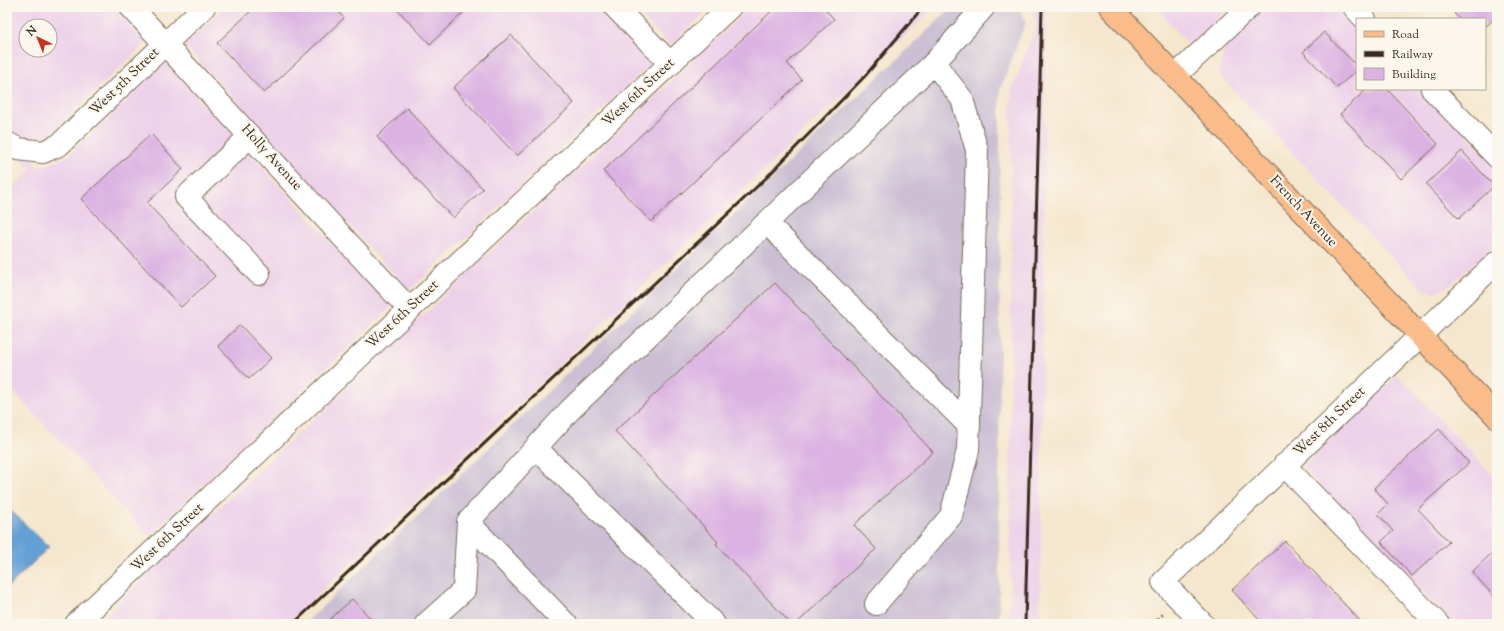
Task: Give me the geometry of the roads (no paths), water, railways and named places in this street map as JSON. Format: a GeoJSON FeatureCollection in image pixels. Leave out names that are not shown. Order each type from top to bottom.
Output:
{"type":"FeatureCollection","features":[{"type":"Feature","properties":{"kind":"main road","name":"French Avenue"},"geometry":{"type":"LineString","coordinates":[[1110,7],[1497,417]]}},
{"type":"Feature","properties":{"kind":"street","name":"Holly Avenue"},"geometry":{"type":"LineString","coordinates":[[131,7],[166,43],[409,310]]}},
{"type":"Feature","properties":{"kind":"street","name":"West 5th Street"},"geometry":{"type":"LineString","coordinates":[[7,143],[18,149],[43,152],[59,145],[204,7]]}},
{"type":"Feature","properties":{"kind":"street"},"geometry":{"type":"LineString","coordinates":[[615,7],[670,64]]}},
{"type":"Feature","properties":{"kind":"street","name":"West 6th Street"},"geometry":{"type":"LineString","coordinates":[[76,624],[730,7]]}},
{"type":"Feature","properties":{"kind":"street"},"geometry":{"type":"LineString","coordinates":[[426,624],[464,590],[468,522],[570,410],[934,63],[984,7]]}},
{"type":"Feature","properties":{"kind":"street"},"geometry":{"type":"LineString","coordinates":[[1175,76],[1249,7]]}},
{"type":"Feature","properties":{"kind":"street"},"geometry":{"type":"LineString","coordinates":[[1354,7],[1364,18]]}},
{"type":"Feature","properties":{"kind":"street"},"geometry":{"type":"LineString","coordinates":[[876,604],[951,516],[968,450],[977,150],[962,99],[934,63]]}},
{"type":"Feature","properties":{"kind":"street"},"geometry":{"type":"LineString","coordinates":[[1433,90],[1497,157]]}},
{"type":"Feature","properties":{"kind":"street"},"geometry":{"type":"LineString","coordinates":[[250,136],[186,197],[259,274]]}},
{"type":"Feature","properties":{"kind":"street"},"geometry":{"type":"LineString","coordinates":[[767,223],[969,426]]}},
{"type":"Feature","properties":{"kind":"street","name":"West 8th Street"},"geometry":{"type":"LineString","coordinates":[[1203,624],[1162,582],[1497,262]]}},
{"type":"Feature","properties":{"kind":"street"},"geometry":{"type":"LineString","coordinates":[[536,448],[714,624]]}},
{"type":"Feature","properties":{"kind":"street"},"geometry":{"type":"LineString","coordinates":[[1284,465],[1438,624]]}},
{"type":"Feature","properties":{"kind":"street"},"geometry":{"type":"LineString","coordinates":[[468,522],[566,624]]}},
{"type":"Feature","properties":{"kind":"water"},"geometry":{"type":"Polygon","coordinates":[[[7,507],[49,547],[7,588],[7,507]]]}},
{"type":"Feature","properties":{"kind":"railway"},"geometry":{"type":"LineString","coordinates":[[293,624],[766,178],[865,76],[923,7]]}},
{"type":"Feature","properties":{"kind":"railway"},"geometry":{"type":"LineString","coordinates":[[1025,624],[1042,7]]}}]}
